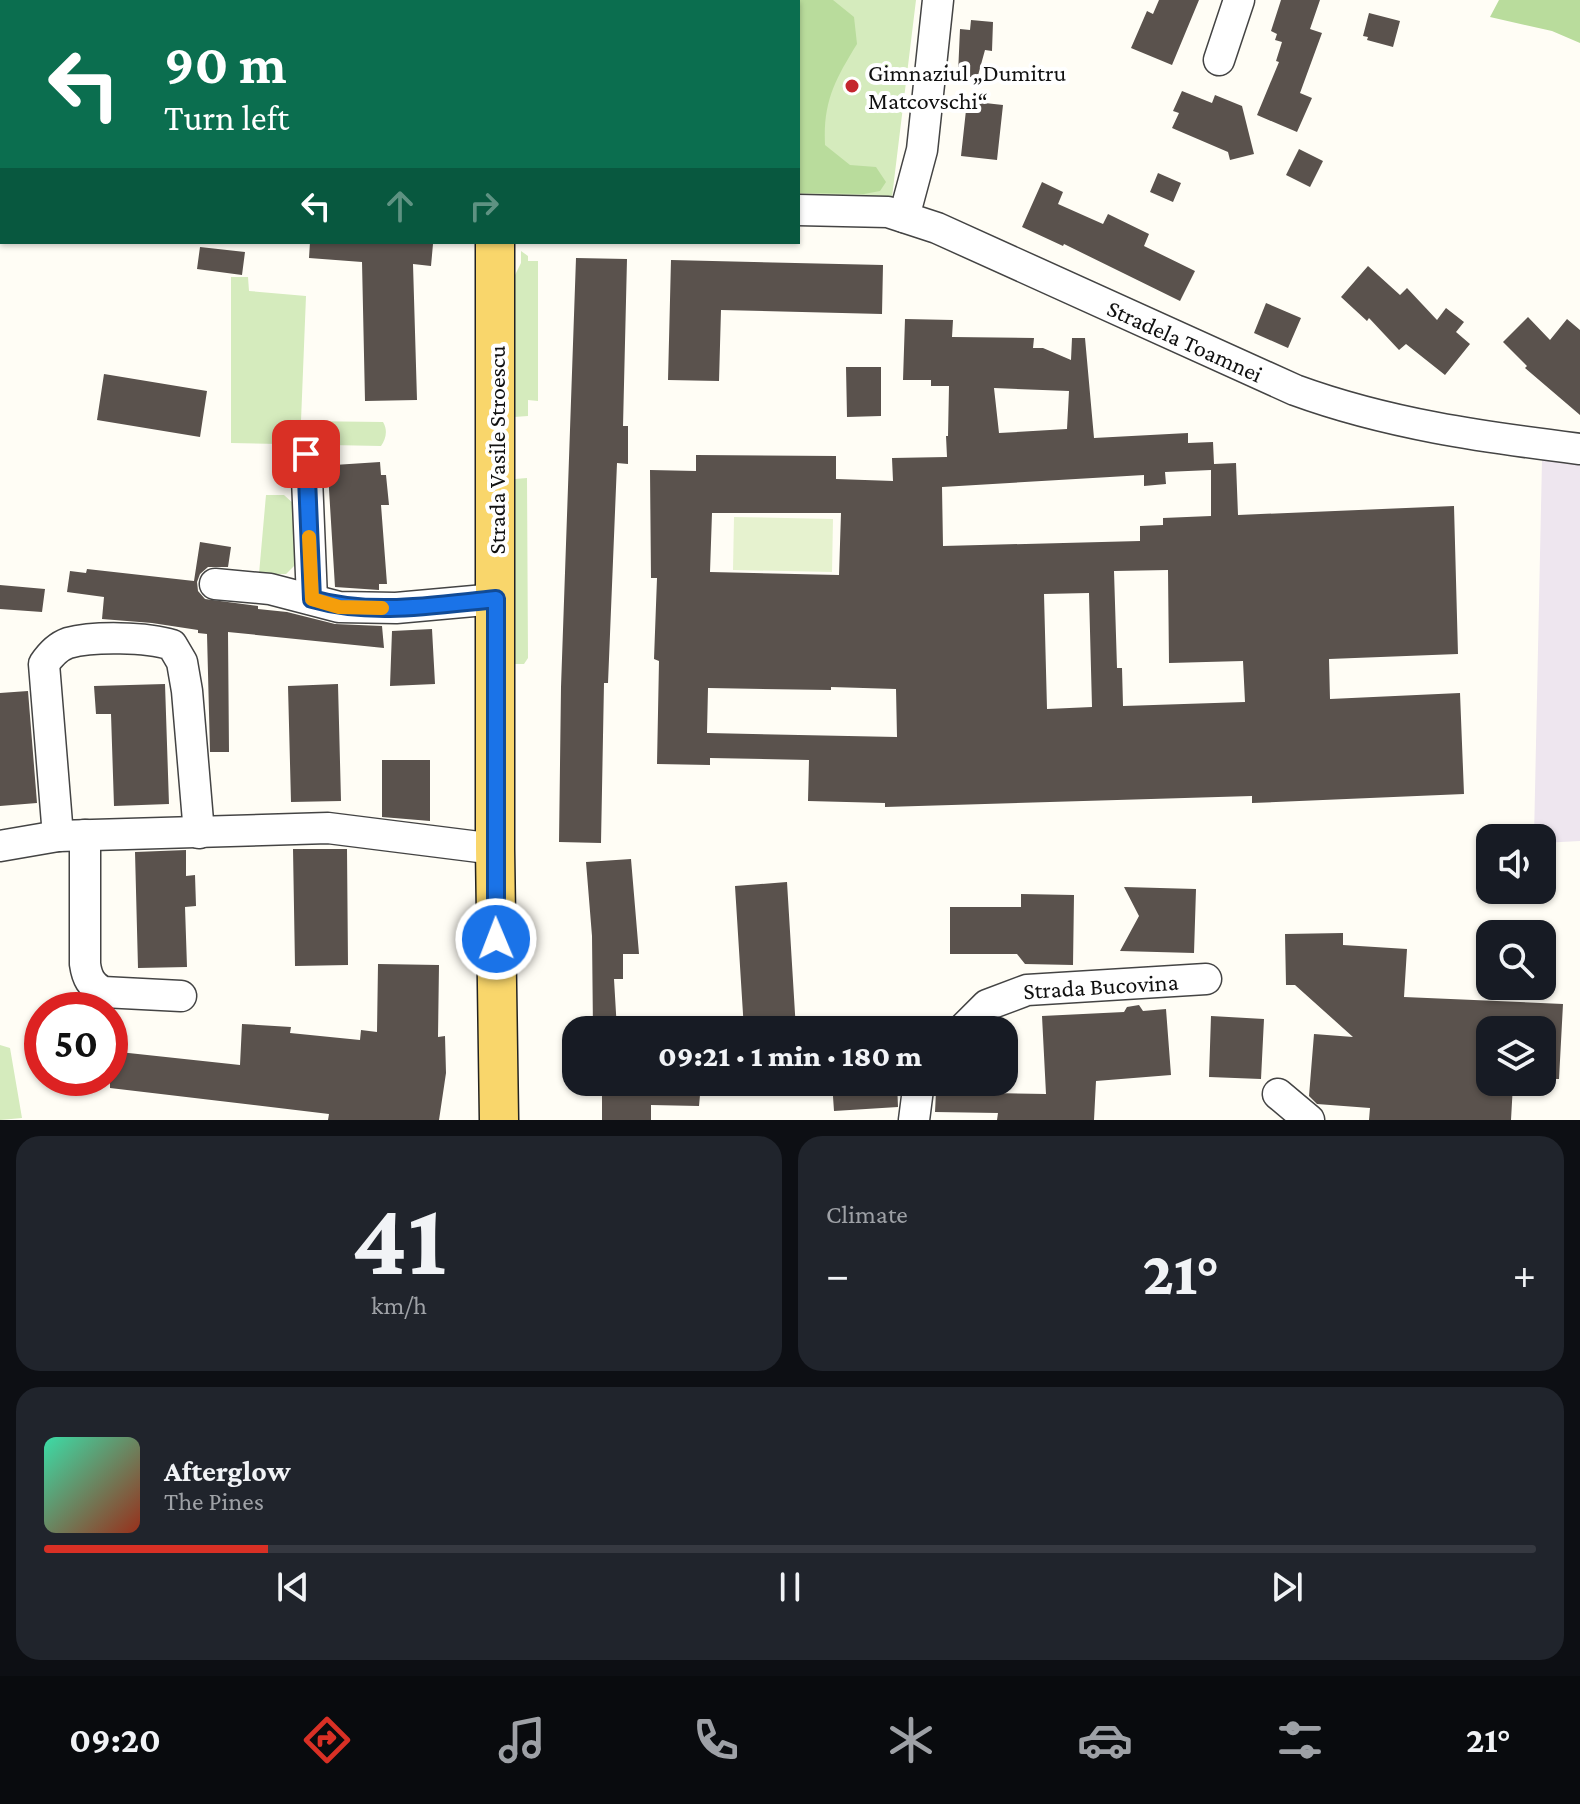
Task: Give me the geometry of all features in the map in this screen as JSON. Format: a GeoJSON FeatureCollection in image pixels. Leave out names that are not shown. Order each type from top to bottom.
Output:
{"type":"FeatureCollection","features":[{"type":"Feature","properties":{"kind":"main road","name":"Strada Vasile Stroescu"},"geometry":{"type":"LineString","coordinates":[[495,244],[495,849],[499,1120]]}},
{"type":"Feature","properties":{"kind":"street"},"geometry":{"type":"LineString","coordinates":[[904,217],[922,150],[938,0]]}},
{"type":"Feature","properties":{"kind":"street"},"geometry":{"type":"LineString","coordinates":[[1219,60],[1239,0]]}},
{"type":"Feature","properties":{"kind":"street","name":"Stradela Toamnei"},"geometry":{"type":"LineString","coordinates":[[800,210],[888,212],[937,228],[1295,390],[1336,405],[1443,431],[1580,449]]}},
{"type":"Feature","properties":{"kind":"street"},"geometry":{"type":"LineString","coordinates":[[306,454],[312,599]]}},
{"type":"Feature","properties":{"kind":"street"},"geometry":{"type":"LineString","coordinates":[[215,584],[270,589],[339,607],[396,608],[496,599]]}},
{"type":"Feature","properties":{"kind":"street"},"geometry":{"type":"LineString","coordinates":[[181,996],[103,992],[94,987],[87,977],[72,835],[44,664],[52,652],[68,643],[127,638],[172,645],[182,662],[199,833]]}},
{"type":"Feature","properties":{"kind":"street"},"geometry":{"type":"LineString","coordinates":[[0,846],[72,835],[328,828],[495,849]]}},
{"type":"Feature","properties":{"kind":"street","name":"Strada Bucovina"},"geometry":{"type":"LineString","coordinates":[[976,1016],[987,1005],[1027,990],[1206,979]]}},
{"type":"Feature","properties":{"kind":"street"},"geometry":{"type":"LineString","coordinates":[[1278,1094],[1309,1120]]}},
{"type":"Feature","properties":{"kind":"street"},"geometry":{"type":"LineString","coordinates":[[914,1120],[917,1096]]}},
{"type":"Feature","properties":{"kind":"shaded area"},"geometry":{"type":"Polygon","coordinates":[[[1542,460],[1580,463],[1580,841],[1556,842],[1556,824],[1534,824],[1542,460]]]}},
{"type":"Feature","properties":{"kind":"green space","name":"Gimnaziul „Dumitru Matcovschi“"},"geometry":{"type":"Polygon","coordinates":[[[800,0],[916,0],[892,197],[800,195],[800,0]]]}},
{"type":"Feature","properties":{"kind":"green space"},"geometry":{"type":"Polygon","coordinates":[[[800,0],[833,0],[854,17],[857,44],[842,69],[828,103],[825,145],[850,165],[876,167],[886,182],[880,191],[864,194],[800,193],[800,0]]]}},
{"type":"Feature","properties":{"kind":"green space"},"geometry":{"type":"Polygon","coordinates":[[[1499,0],[1580,0],[1580,43],[1552,31],[1490,17],[1499,0]]]}},
{"type":"Feature","properties":{"kind":"green space"},"geometry":{"type":"Polygon","coordinates":[[[521,251],[528,256],[528,261],[538,261],[538,401],[528,400],[528,416],[514,417],[513,279],[521,263],[521,251]]]}},
{"type":"Feature","properties":{"kind":"green space"},"geometry":{"type":"Polygon","coordinates":[[[231,277],[248,277],[249,291],[306,296],[301,421],[383,422],[386,434],[381,446],[231,443],[231,277]]]}},
{"type":"Feature","properties":{"kind":"green space"},"geometry":{"type":"Polygon","coordinates":[[[527,478],[528,658],[524,664],[514,664],[515,479],[527,478]]]}},
{"type":"Feature","properties":{"kind":"green space"},"geometry":{"type":"Polygon","coordinates":[[[266,495],[284,495],[295,505],[296,564],[286,574],[259,574],[266,495]]]}},
{"type":"Feature","properties":{"kind":"green space"},"geometry":{"type":"Polygon","coordinates":[[[734,517],[833,519],[832,572],[733,570],[734,517]]]}},
{"type":"Feature","properties":{"kind":"green space"},"geometry":{"type":"Polygon","coordinates":[[[0,1045],[10,1048],[22,1118],[0,1120],[0,1045]]]}},
{"type":"Feature","properties":{"kind":"building"},"geometry":{"type":"Polygon","coordinates":[[[1159,0],[1199,0],[1172,65],[1131,48],[1147,11],[1153,14],[1159,0]]]}},
{"type":"Feature","properties":{"kind":"building"},"geometry":{"type":"Polygon","coordinates":[[[1281,0],[1320,0],[1310,29],[1322,33],[1300,93],[1312,98],[1297,132],[1257,115],[1279,62],[1276,61],[1282,42],[1275,40],[1277,34],[1271,31],[1281,0]]]}},
{"type":"Feature","properties":{"kind":"building"},"geometry":{"type":"Polygon","coordinates":[[[1369,13],[1400,21],[1393,47],[1363,36],[1369,13]]]}},
{"type":"Feature","properties":{"kind":"building"},"geometry":{"type":"Polygon","coordinates":[[[971,20],[993,22],[992,51],[985,50],[977,79],[958,74],[960,29],[970,30],[971,20]]]}},
{"type":"Feature","properties":{"kind":"building"},"geometry":{"type":"Polygon","coordinates":[[[1182,91],[1212,103],[1215,95],[1242,106],[1254,154],[1230,160],[1228,152],[1172,128],[1179,113],[1173,111],[1182,91]]]}},
{"type":"Feature","properties":{"kind":"building"},"geometry":{"type":"Polygon","coordinates":[[[967,101],[1003,105],[997,160],[961,156],[967,101]]]}},
{"type":"Feature","properties":{"kind":"building"},"geometry":{"type":"Polygon","coordinates":[[[1299,149],[1323,161],[1310,187],[1286,175],[1299,149]]]}},
{"type":"Feature","properties":{"kind":"building"},"geometry":{"type":"Polygon","coordinates":[[[1158,173],[1181,183],[1173,202],[1150,192],[1158,173]]]}},
{"type":"Feature","properties":{"kind":"building"},"geometry":{"type":"Polygon","coordinates":[[[1042,182],[1063,192],[1058,204],[1103,224],[1108,214],[1149,234],[1144,246],[1195,271],[1180,301],[1064,244],[1022,227],[1042,182]]]}},
{"type":"Feature","properties":{"kind":"building"},"geometry":{"type":"Polygon","coordinates":[[[310,244],[433,244],[431,266],[413,264],[417,400],[365,401],[362,262],[309,258],[310,244]]]}},
{"type":"Feature","properties":{"kind":"building"},"geometry":{"type":"Polygon","coordinates":[[[200,247],[245,252],[242,275],[197,269],[200,247]]]}},
{"type":"Feature","properties":{"kind":"building"},"geometry":{"type":"Polygon","coordinates":[[[576,258],[627,259],[623,426],[628,426],[628,464],[617,463],[608,683],[604,683],[601,843],[559,842],[561,687],[576,258]]]}},
{"type":"Feature","properties":{"kind":"building"},"geometry":{"type":"Polygon","coordinates":[[[671,260],[883,265],[882,314],[721,310],[719,381],[668,380],[671,260]]]}},
{"type":"Feature","properties":{"kind":"building"},"geometry":{"type":"Polygon","coordinates":[[[1368,266],[1400,295],[1407,288],[1437,320],[1446,308],[1464,322],[1456,332],[1470,344],[1445,375],[1406,344],[1399,350],[1369,318],[1367,321],[1341,297],[1368,266]]]}},
{"type":"Feature","properties":{"kind":"building"},"geometry":{"type":"Polygon","coordinates":[[[1266,303],[1301,318],[1288,348],[1254,333],[1266,303]]]}},
{"type":"Feature","properties":{"kind":"building"},"geometry":{"type":"Polygon","coordinates":[[[1528,317],[1550,340],[1567,319],[1580,330],[1580,415],[1525,368],[1527,366],[1503,342],[1528,317]]]}},
{"type":"Feature","properties":{"kind":"building"},"geometry":{"type":"Polygon","coordinates":[[[905,319],[953,320],[952,337],[1034,338],[1033,348],[1043,348],[1071,360],[1072,338],[1085,338],[1094,438],[1188,433],[1188,443],[1213,442],[1214,464],[1236,463],[1238,515],[1454,506],[1458,654],[1329,659],[1330,699],[1460,693],[1464,794],[1252,803],[1252,796],[885,807],[885,803],[808,801],[809,760],[710,758],[710,765],[657,764],[659,661],[654,659],[657,578],[651,578],[650,470],[696,471],[696,455],[836,456],[836,479],[893,481],[892,458],[947,457],[949,386],[931,386],[931,380],[903,380],[905,319]],[[994,388],[999,433],[1067,429],[1069,391],[994,388]],[[1211,470],[1165,472],[1166,484],[1144,486],[1144,475],[942,487],[943,546],[1140,541],[1140,526],[1163,525],[1163,518],[1211,516],[1211,470]],[[712,513],[710,572],[839,575],[841,513],[712,513]],[[1168,570],[1114,571],[1117,668],[1122,668],[1123,706],[1245,702],[1243,661],[1169,663],[1168,570]],[[1089,593],[1044,594],[1047,709],[1092,707],[1089,593]],[[708,688],[707,733],[897,737],[896,689],[708,688]]]}},
{"type":"Feature","properties":{"kind":"building"},"geometry":{"type":"Polygon","coordinates":[[[846,367],[881,367],[881,416],[847,417],[846,367]]]}},
{"type":"Feature","properties":{"kind":"building"},"geometry":{"type":"Polygon","coordinates":[[[104,374],[207,391],[200,437],[97,420],[104,374]]]}},
{"type":"Feature","properties":{"kind":"building"},"geometry":{"type":"Polygon","coordinates":[[[380,462],[381,475],[386,475],[389,505],[381,505],[387,584],[379,584],[379,590],[335,587],[328,473],[334,472],[334,465],[380,462]]]}},
{"type":"Feature","properties":{"kind":"building"},"geometry":{"type":"Polygon","coordinates":[[[200,542],[231,547],[228,567],[208,567],[200,574],[198,591],[205,599],[258,606],[258,609],[287,612],[335,624],[382,626],[384,648],[228,632],[229,752],[210,752],[207,634],[152,623],[102,619],[104,597],[67,592],[70,571],[86,573],[87,569],[194,581],[200,542]]]}},
{"type":"Feature","properties":{"kind":"building"},"geometry":{"type":"Polygon","coordinates":[[[0,585],[45,589],[42,612],[0,609],[0,585]]]}},
{"type":"Feature","properties":{"kind":"building"},"geometry":{"type":"Polygon","coordinates":[[[432,629],[435,684],[390,686],[392,631],[432,629]]]}},
{"type":"Feature","properties":{"kind":"building"},"geometry":{"type":"Polygon","coordinates":[[[165,684],[169,804],[114,806],[111,714],[96,714],[94,686],[165,684]]]}},
{"type":"Feature","properties":{"kind":"building"},"geometry":{"type":"Polygon","coordinates":[[[338,684],[341,801],[291,802],[288,686],[338,684]]]}},
{"type":"Feature","properties":{"kind":"building"},"geometry":{"type":"Polygon","coordinates":[[[28,691],[37,803],[0,806],[0,693],[28,691]]]}},
{"type":"Feature","properties":{"kind":"building"},"geometry":{"type":"Polygon","coordinates":[[[382,760],[430,760],[430,821],[382,817],[382,760]]]}},
{"type":"Feature","properties":{"kind":"building"},"geometry":{"type":"Polygon","coordinates":[[[293,849],[347,849],[348,965],[295,966],[293,849]]]}},
{"type":"Feature","properties":{"kind":"building"},"geometry":{"type":"Polygon","coordinates":[[[186,850],[186,876],[195,875],[196,906],[185,907],[187,967],[138,968],[135,852],[186,850]]]}},
{"type":"Feature","properties":{"kind":"building"},"geometry":{"type":"Polygon","coordinates":[[[631,859],[639,954],[623,954],[623,979],[614,979],[616,1016],[593,1016],[592,936],[586,862],[631,859]]]}},
{"type":"Feature","properties":{"kind":"building"},"geometry":{"type":"Polygon","coordinates":[[[787,882],[795,1016],[743,1016],[735,886],[787,882]]]}},
{"type":"Feature","properties":{"kind":"building"},"geometry":{"type":"Polygon","coordinates":[[[1124,887],[1196,889],[1194,953],[1120,951],[1139,916],[1124,887]]]}},
{"type":"Feature","properties":{"kind":"building"},"geometry":{"type":"Polygon","coordinates":[[[1021,894],[1074,895],[1073,965],[1025,964],[1017,954],[950,954],[950,907],[1021,907],[1021,894]]]}},
{"type":"Feature","properties":{"kind":"building"},"geometry":{"type":"Polygon","coordinates":[[[1343,933],[1343,945],[1407,949],[1404,997],[1563,1004],[1559,1079],[1556,1079],[1556,1016],[1476,1016],[1476,1096],[1512,1096],[1511,1120],[1369,1120],[1370,1108],[1317,1104],[1309,1096],[1314,1034],[1353,1037],[1295,985],[1286,985],[1285,934],[1343,933]]]}},
{"type":"Feature","properties":{"kind":"building"},"geometry":{"type":"Polygon","coordinates":[[[378,964],[439,965],[438,1037],[445,1036],[446,1073],[439,1120],[328,1120],[329,1114],[128,1090],[128,1053],[240,1065],[242,1024],[291,1027],[290,1033],[360,1040],[361,1030],[377,1032],[378,964]]]}},
{"type":"Feature","properties":{"kind":"building"},"geometry":{"type":"Polygon","coordinates":[[[1139,1005],[1143,1011],[1166,1009],[1171,1075],[1096,1081],[1094,1120],[997,1120],[998,1113],[935,1112],[936,1096],[1046,1094],[1042,1016],[1124,1012],[1127,1007],[1139,1005]]]}},
{"type":"Feature","properties":{"kind":"building"},"geometry":{"type":"Polygon","coordinates":[[[1211,1016],[1264,1019],[1261,1079],[1209,1077],[1211,1016]]]}},
{"type":"Feature","properties":{"kind":"building"},"geometry":{"type":"Polygon","coordinates":[[[602,1096],[700,1096],[699,1106],[651,1105],[651,1120],[602,1120],[602,1096]]]}},
{"type":"Feature","properties":{"kind":"building"},"geometry":{"type":"Polygon","coordinates":[[[833,1096],[898,1096],[898,1107],[834,1111],[833,1096]]]}},
{"type":"Feature","properties":{"kind":"slow traffic"},"geometry":{"type":"LineString","coordinates":[[309,537],[312,599],[339,607],[382,608]]}},
{"type":"Feature","properties":{"kind":"place","name":"Gimnaziul „Dumitru Matcovschi“"},"geometry":{"type":"Point","coordinates":[852,86]}},
{"type":"Feature","properties":{"kind":"route"},"geometry":{"type":"LineString","coordinates":[[306,454],[312,599],[339,607],[396,608],[496,599],[496,939]]}}]}
